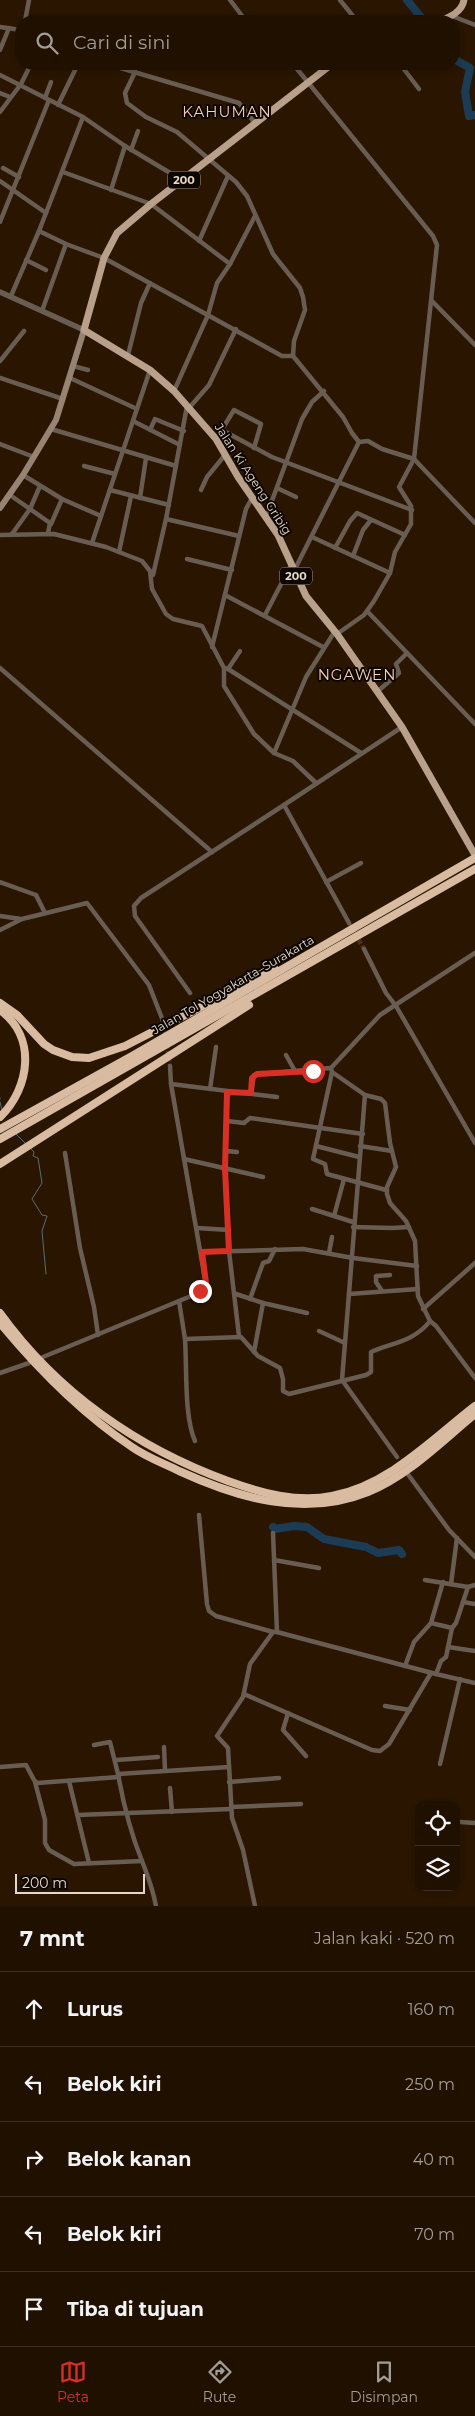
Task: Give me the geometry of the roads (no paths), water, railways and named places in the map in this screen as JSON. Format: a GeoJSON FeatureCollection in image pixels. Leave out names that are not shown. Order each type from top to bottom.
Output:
{"type":"FeatureCollection","features":[{"type":"Feature","properties":{"kind":"highway","name":"Jalan Tol Yogyakarta–Surakarta"},"geometry":{"type":"LineString","coordinates":[[0,1128],[132,1056],[380,914],[473,858]]}},
{"type":"Feature","properties":{"kind":"highway","name":"Jalan Tol Yogyakarta–Surakarta"},"geometry":{"type":"LineString","coordinates":[[0,1139],[474,870]]}},
{"type":"Feature","properties":{"kind":"highway"},"geometry":{"type":"LineString","coordinates":[[0,1003],[17,1015],[39,1039],[53,1050],[72,1057],[89,1058],[125,1046],[380,914]]}},
{"type":"Feature","properties":{"kind":"highway"},"geometry":{"type":"LineString","coordinates":[[0,1164],[328,954]]}},
{"type":"Feature","properties":{"kind":"highway"},"geometry":{"type":"LineString","coordinates":[[0,1010],[12,1020],[22,1037],[26,1057],[19,1093],[11,1106],[0,1117]]}},
{"type":"Feature","properties":{"kind":"highway"},"geometry":{"type":"LineString","coordinates":[[1,1316],[44,1365],[90,1406],[132,1437],[205,1473],[276,1495],[297,1498],[332,1496],[364,1486],[393,1471],[475,1406]]}},
{"type":"Feature","properties":{"kind":"highway"},"geometry":{"type":"LineString","coordinates":[[1,1316],[45,1375],[130,1446],[141,1454],[196,1479],[239,1495],[266,1500],[313,1504],[367,1492],[400,1474],[475,1414]]}},
{"type":"Feature","properties":{"kind":"main road"},"geometry":{"type":"LineString","coordinates":[[453,15],[461,7],[464,0]]}},
{"type":"Feature","properties":{"kind":"main road","name":"200"},"geometry":{"type":"LineString","coordinates":[[84,330],[104,258],[117,233],[151,204],[324,70]]}},
{"type":"Feature","properties":{"kind":"main road"},"geometry":{"type":"LineString","coordinates":[[1,504],[10,495],[50,429],[63,399],[84,330]]}},
{"type":"Feature","properties":{"kind":"main road","name":"Jalan Ki Ageng Gribig"},"geometry":{"type":"LineString","coordinates":[[84,330],[150,370],[174,391],[216,439],[252,498],[278,535],[306,596],[336,632],[402,727],[473,858]]}},
{"type":"Feature","properties":{"kind":"street"},"geometry":{"type":"LineString","coordinates":[[26,15],[29,0]]}},
{"type":"Feature","properties":{"kind":"street"},"geometry":{"type":"LineString","coordinates":[[230,0],[241,15]]}},
{"type":"Feature","properties":{"kind":"street"},"geometry":{"type":"LineString","coordinates":[[340,0],[352,15]]}},
{"type":"Feature","properties":{"kind":"street"},"geometry":{"type":"LineString","coordinates":[[460,19],[475,25]]}},
{"type":"Feature","properties":{"kind":"street"},"geometry":{"type":"LineString","coordinates":[[0,27],[15,29]]}},
{"type":"Feature","properties":{"kind":"street"},"geometry":{"type":"LineString","coordinates":[[0,50],[9,28]]}},
{"type":"Feature","properties":{"kind":"street"},"geometry":{"type":"LineString","coordinates":[[0,112],[21,84],[27,70]]}},
{"type":"Feature","properties":{"kind":"street"},"geometry":{"type":"LineString","coordinates":[[58,105],[75,70]]}},
{"type":"Feature","properties":{"kind":"street"},"geometry":{"type":"LineString","coordinates":[[128,70],[239,102],[255,123]]}},
{"type":"Feature","properties":{"kind":"street"},"geometry":{"type":"LineString","coordinates":[[274,753],[306,677],[323,647],[336,632],[367,611],[390,573],[395,552],[411,524],[412,510],[399,487],[414,460],[437,245],[433,236],[298,70]]}},
{"type":"Feature","properties":{"kind":"street"},"geometry":{"type":"LineString","coordinates":[[405,70],[419,88]]}},
{"type":"Feature","properties":{"kind":"street"},"geometry":{"type":"LineString","coordinates":[[135,72],[125,93],[127,103],[146,117],[174,130],[228,176],[247,196],[273,254],[300,288],[303,297],[305,310],[294,341],[293,356],[344,416],[352,434],[359,442]]}},
{"type":"Feature","properties":{"kind":"street"},"geometry":{"type":"LineString","coordinates":[[0,74],[83,117],[131,150],[183,181]]}},
{"type":"Feature","properties":{"kind":"street"},"geometry":{"type":"LineString","coordinates":[[0,222],[2,212],[19,177],[52,82]]}},
{"type":"Feature","properties":{"kind":"street"},"geometry":{"type":"LineString","coordinates":[[0,93],[10,98]]}},
{"type":"Feature","properties":{"kind":"street"},"geometry":{"type":"LineString","coordinates":[[11,296],[39,231],[83,117]]}},
{"type":"Feature","properties":{"kind":"street"},"geometry":{"type":"LineString","coordinates":[[131,150],[138,131]]}},
{"type":"Feature","properties":{"kind":"street"},"geometry":{"type":"LineString","coordinates":[[111,190],[125,146]]}},
{"type":"Feature","properties":{"kind":"street"},"geometry":{"type":"LineString","coordinates":[[3,168],[19,177]]}},
{"type":"Feature","properties":{"kind":"street"},"geometry":{"type":"LineString","coordinates":[[62,172],[151,204],[230,264]]}},
{"type":"Feature","properties":{"kind":"street"},"geometry":{"type":"LineString","coordinates":[[199,241],[228,176]]}},
{"type":"Feature","properties":{"kind":"street"},"geometry":{"type":"LineString","coordinates":[[0,181],[46,213]]}},
{"type":"Feature","properties":{"kind":"street"},"geometry":{"type":"LineString","coordinates":[[174,391],[208,315],[218,283],[255,216]]}},
{"type":"Feature","properties":{"kind":"street"},"geometry":{"type":"LineString","coordinates":[[39,231],[66,244],[104,258],[282,356],[293,356]]}},
{"type":"Feature","properties":{"kind":"street"},"geometry":{"type":"LineString","coordinates":[[42,311],[66,244]]}},
{"type":"Feature","properties":{"kind":"street"},"geometry":{"type":"LineString","coordinates":[[26,260],[46,270]]}},
{"type":"Feature","properties":{"kind":"street"},"geometry":{"type":"LineString","coordinates":[[128,355],[141,303],[150,283]]}},
{"type":"Feature","properties":{"kind":"street"},"geometry":{"type":"LineString","coordinates":[[0,292],[84,330]]}},
{"type":"Feature","properties":{"kind":"street"},"geometry":{"type":"LineString","coordinates":[[432,301],[475,346]]}},
{"type":"Feature","properties":{"kind":"street"},"geometry":{"type":"LineString","coordinates":[[236,330],[209,385],[188,407],[169,505],[152,576],[152,589],[166,614],[173,619],[202,626],[212,648],[226,668],[361,753]]}},
{"type":"Feature","properties":{"kind":"street"},"geometry":{"type":"LineString","coordinates":[[0,361],[24,331]]}},
{"type":"Feature","properties":{"kind":"street"},"geometry":{"type":"LineString","coordinates":[[73,366],[88,370]]}},
{"type":"Feature","properties":{"kind":"street"},"geometry":{"type":"LineString","coordinates":[[92,543],[150,370]]}},
{"type":"Feature","properties":{"kind":"street"},"geometry":{"type":"LineString","coordinates":[[0,378],[63,399]]}},
{"type":"Feature","properties":{"kind":"street"},"geometry":{"type":"LineString","coordinates":[[70,378],[137,409]]}},
{"type":"Feature","properties":{"kind":"street"},"geometry":{"type":"LineString","coordinates":[[266,517],[302,419],[312,402],[324,391]]}},
{"type":"Feature","properties":{"kind":"street"},"geometry":{"type":"LineString","coordinates":[[216,439],[232,410],[259,422],[262,428],[254,448]]}},
{"type":"Feature","properties":{"kind":"street"},"geometry":{"type":"LineString","coordinates":[[150,430],[155,419],[184,431]]}},
{"type":"Feature","properties":{"kind":"street"},"geometry":{"type":"LineString","coordinates":[[133,422],[180,445]]}},
{"type":"Feature","properties":{"kind":"street"},"geometry":{"type":"LineString","coordinates":[[50,429],[176,466]]}},
{"type":"Feature","properties":{"kind":"street"},"geometry":{"type":"LineString","coordinates":[[222,430],[254,448],[287,462],[412,510]]}},
{"type":"Feature","properties":{"kind":"street"},"geometry":{"type":"LineString","coordinates":[[359,442],[368,441],[382,449],[414,460],[475,523]]}},
{"type":"Feature","properties":{"kind":"street"},"geometry":{"type":"LineString","coordinates":[[265,615],[312,537],[359,442]]}},
{"type":"Feature","properties":{"kind":"street"},"geometry":{"type":"LineString","coordinates":[[0,444],[34,457]]}},
{"type":"Feature","properties":{"kind":"street"},"geometry":{"type":"LineString","coordinates":[[202,490],[207,476],[225,455]]}},
{"type":"Feature","properties":{"kind":"street"},"geometry":{"type":"LineString","coordinates":[[140,498],[146,458]]}},
{"type":"Feature","properties":{"kind":"street"},"geometry":{"type":"LineString","coordinates":[[84,466],[115,474]]}},
{"type":"Feature","properties":{"kind":"street"},"geometry":{"type":"LineString","coordinates":[[23,475],[62,499],[101,516]]}},
{"type":"Feature","properties":{"kind":"street"},"geometry":{"type":"LineString","coordinates":[[12,534],[30,509],[40,486]]}},
{"type":"Feature","properties":{"kind":"street"},"geometry":{"type":"LineString","coordinates":[[277,488],[296,497]]}},
{"type":"Feature","properties":{"kind":"street"},"geometry":{"type":"LineString","coordinates":[[110,490],[169,505]]}},
{"type":"Feature","properties":{"kind":"street"},"geometry":{"type":"LineString","coordinates":[[10,495],[51,524]]}},
{"type":"Feature","properties":{"kind":"street"},"geometry":{"type":"LineString","coordinates":[[120,552],[131,496]]}},
{"type":"Feature","properties":{"kind":"street"},"geometry":{"type":"LineString","coordinates":[[212,648],[246,509],[252,498]]}},
{"type":"Feature","properties":{"kind":"street"},"geometry":{"type":"LineString","coordinates":[[48,533],[62,499]]}},
{"type":"Feature","properties":{"kind":"street"},"geometry":{"type":"LineString","coordinates":[[335,548],[355,514],[361,513],[371,520],[405,535]]}},
{"type":"Feature","properties":{"kind":"street"},"geometry":{"type":"LineString","coordinates":[[166,519],[239,536]]}},
{"type":"Feature","properties":{"kind":"street"},"geometry":{"type":"LineString","coordinates":[[353,556],[363,530],[371,520]]}},
{"type":"Feature","properties":{"kind":"street"},"geometry":{"type":"LineString","coordinates":[[0,534],[48,533],[92,543],[142,561],[152,576]]}},
{"type":"Feature","properties":{"kind":"street"},"geometry":{"type":"LineString","coordinates":[[312,537],[390,573]]}},
{"type":"Feature","properties":{"kind":"street"},"geometry":{"type":"LineString","coordinates":[[187,559],[232,570]]}},
{"type":"Feature","properties":{"kind":"street"},"geometry":{"type":"LineString","coordinates":[[226,595],[323,647]]}},
{"type":"Feature","properties":{"kind":"street"},"geometry":{"type":"LineString","coordinates":[[367,611],[475,724]]}},
{"type":"Feature","properties":{"kind":"street"},"geometry":{"type":"LineString","coordinates":[[240,651],[226,668],[224,686],[254,734],[274,753],[293,761],[316,783]]}},
{"type":"Feature","properties":{"kind":"street"},"geometry":{"type":"LineString","coordinates":[[378,691],[399,673],[396,664],[407,653]]}},
{"type":"Feature","properties":{"kind":"street"},"geometry":{"type":"LineString","coordinates":[[0,668],[212,852]]}},
{"type":"Feature","properties":{"kind":"street"},"geometry":{"type":"LineString","coordinates":[[190,993],[135,916],[134,909],[142,898],[402,727]]}},
{"type":"Feature","properties":{"kind":"street"},"geometry":{"type":"LineString","coordinates":[[284,805],[349,923]]}},
{"type":"Feature","properties":{"kind":"street"},"geometry":{"type":"LineString","coordinates":[[326,882],[361,863]]}},
{"type":"Feature","properties":{"kind":"street"},"geometry":{"type":"LineString","coordinates":[[0,882],[36,894],[45,913]]}},
{"type":"Feature","properties":{"kind":"street"},"geometry":{"type":"LineString","coordinates":[[0,930],[22,919],[82,903],[88,904],[149,985],[157,999],[163,1021]]}},
{"type":"Feature","properties":{"kind":"street"},"geometry":{"type":"LineString","coordinates":[[0,916],[22,919]]}},
{"type":"Feature","properties":{"kind":"street"},"geometry":{"type":"LineString","coordinates":[[364,949],[386,993],[396,1006],[475,1143]]}},
{"type":"Feature","properties":{"kind":"street"},"geometry":{"type":"LineString","coordinates":[[386,1190],[326,1173],[325,1164],[313,1159],[331,1070],[375,1020],[475,953]]}},
{"type":"Feature","properties":{"kind":"street"},"geometry":{"type":"LineString","coordinates":[[210,1090],[216,1047]]}},
{"type":"Feature","properties":{"kind":"street"},"geometry":{"type":"LineString","coordinates":[[286,1055],[295,1071]]}},
{"type":"Feature","properties":{"kind":"street"},"geometry":{"type":"LineString","coordinates":[[43,1357],[196,1294],[206,1285],[202,1252],[171,1084],[170,1066]]}},
{"type":"Feature","properties":{"kind":"street"},"geometry":{"type":"LineString","coordinates":[[251,1093],[254,1075],[331,1070],[365,1095],[382,1099],[385,1103],[396,1169],[386,1190],[390,1203],[409,1226],[416,1244],[418,1296],[430,1321],[475,1378]]}},
{"type":"Feature","properties":{"kind":"street"},"geometry":{"type":"LineString","coordinates":[[171,1084],[278,1097]]}},
{"type":"Feature","properties":{"kind":"street"},"geometry":{"type":"LineString","coordinates":[[227,1092],[225,1169],[229,1251],[236,1294],[239,1336],[254,1352],[280,1368],[283,1378],[282,1390],[288,1394],[369,1374],[371,1372],[371,1352],[412,1337],[430,1321]]}},
{"type":"Feature","properties":{"kind":"street"},"geometry":{"type":"LineString","coordinates":[[365,1095],[363,1134],[360,1146],[353,1224],[353,1258],[342,1380],[396,1457]]}},
{"type":"Feature","properties":{"kind":"street"},"geometry":{"type":"LineString","coordinates":[[227,1121],[244,1123],[250,1118],[363,1134]]}},
{"type":"Feature","properties":{"kind":"street"},"geometry":{"type":"LineString","coordinates":[[316,1146],[359,1157]]}},
{"type":"Feature","properties":{"kind":"street"},"geometry":{"type":"LineString","coordinates":[[360,1146],[392,1151]]}},
{"type":"Feature","properties":{"kind":"street"},"geometry":{"type":"LineString","coordinates":[[226,1151],[237,1152]]}},
{"type":"Feature","properties":{"kind":"street"},"geometry":{"type":"LineString","coordinates":[[65,1153],[80,1248],[94,1307],[98,1335]]}},
{"type":"Feature","properties":{"kind":"street"},"geometry":{"type":"LineString","coordinates":[[184,1159],[263,1177]]}},
{"type":"Feature","properties":{"kind":"street"},"geometry":{"type":"LineString","coordinates":[[334,1216],[344,1179]]}},
{"type":"Feature","properties":{"kind":"street"},"geometry":{"type":"LineString","coordinates":[[312,1209],[353,1224],[392,1228],[409,1226]]}},
{"type":"Feature","properties":{"kind":"street"},"geometry":{"type":"LineString","coordinates":[[197,1228],[229,1230]]}},
{"type":"Feature","properties":{"kind":"street"},"geometry":{"type":"LineString","coordinates":[[328,1253],[332,1237]]}},
{"type":"Feature","properties":{"kind":"street"},"geometry":{"type":"LineString","coordinates":[[250,1299],[263,1263],[270,1261],[275,1249]]}},
{"type":"Feature","properties":{"kind":"street"},"geometry":{"type":"LineString","coordinates":[[202,1252],[303,1249],[353,1258],[417,1266]]}},
{"type":"Feature","properties":{"kind":"street"},"geometry":{"type":"LineString","coordinates":[[423,1309],[475,1263]]}},
{"type":"Feature","properties":{"kind":"street"},"geometry":{"type":"LineString","coordinates":[[382,1291],[376,1282],[376,1276],[390,1275]]}},
{"type":"Feature","properties":{"kind":"street"},"geometry":{"type":"LineString","coordinates":[[349,1294],[418,1289]]}},
{"type":"Feature","properties":{"kind":"street"},"geometry":{"type":"LineString","coordinates":[[236,1294],[263,1304],[307,1313]]}},
{"type":"Feature","properties":{"kind":"street"},"geometry":{"type":"LineString","coordinates":[[179,1301],[185,1339],[190,1432],[195,1441]]}},
{"type":"Feature","properties":{"kind":"street"},"geometry":{"type":"LineString","coordinates":[[254,1352],[263,1304]]}},
{"type":"Feature","properties":{"kind":"street"},"geometry":{"type":"LineString","coordinates":[[319,1331],[345,1343]]}},
{"type":"Feature","properties":{"kind":"street"},"geometry":{"type":"LineString","coordinates":[[185,1339],[239,1336]]}},
{"type":"Feature","properties":{"kind":"street"},"geometry":{"type":"LineString","coordinates":[[0,1373],[29,1363]]}},
{"type":"Feature","properties":{"kind":"street"},"geometry":{"type":"LineString","coordinates":[[408,1472],[446,1527],[475,1557]]}},
{"type":"Feature","properties":{"kind":"street"},"geometry":{"type":"LineString","coordinates":[[199,1515],[203,1568],[209,1611],[216,1616],[475,1683]]}},
{"type":"Feature","properties":{"kind":"street"},"geometry":{"type":"LineString","coordinates":[[255,1906],[243,1850],[235,1832],[231,1808],[228,1748],[217,1736],[244,1694],[249,1666],[275,1632],[274,1533]]}},
{"type":"Feature","properties":{"kind":"street"},"geometry":{"type":"LineString","coordinates":[[451,1584],[457,1538]]}},
{"type":"Feature","properties":{"kind":"street"},"geometry":{"type":"LineString","coordinates":[[274,1560],[319,1568]]}},
{"type":"Feature","properties":{"kind":"street"},"geometry":{"type":"LineString","coordinates":[[424,1580],[468,1587],[475,1586]]}},
{"type":"Feature","properties":{"kind":"street"},"geometry":{"type":"LineString","coordinates":[[405,1666],[417,1639],[431,1623],[443,1582]]}},
{"type":"Feature","properties":{"kind":"street"},"geometry":{"type":"LineString","coordinates":[[244,1694],[372,1750],[380,1751],[389,1744],[446,1657],[452,1628],[456,1623],[468,1587]]}},
{"type":"Feature","properties":{"kind":"street"},"geometry":{"type":"LineString","coordinates":[[463,1602],[475,1604]]}},
{"type":"Feature","properties":{"kind":"street"},"geometry":{"type":"LineString","coordinates":[[431,1623],[452,1628]]}},
{"type":"Feature","properties":{"kind":"street"},"geometry":{"type":"LineString","coordinates":[[448,1647],[475,1651]]}},
{"type":"Feature","properties":{"kind":"street"},"geometry":{"type":"LineString","coordinates":[[440,1764],[460,1679]]}},
{"type":"Feature","properties":{"kind":"street"},"geometry":{"type":"LineString","coordinates":[[386,1706],[410,1710]]}},
{"type":"Feature","properties":{"kind":"street"},"geometry":{"type":"LineString","coordinates":[[288,1713],[283,1730],[306,1756]]}},
{"type":"Feature","properties":{"kind":"street"},"geometry":{"type":"LineString","coordinates":[[94,1745],[110,1742],[128,1813],[142,1861],[149,1876],[156,1906]]}},
{"type":"Feature","properties":{"kind":"street"},"geometry":{"type":"LineString","coordinates":[[164,1747],[165,1770]]}},
{"type":"Feature","properties":{"kind":"street"},"geometry":{"type":"LineString","coordinates":[[116,1760],[158,1757]]}},
{"type":"Feature","properties":{"kind":"street"},"geometry":{"type":"LineString","coordinates":[[0,1766],[26,1765],[35,1782],[45,1820],[47,1848],[71,1863],[142,1861]]}},
{"type":"Feature","properties":{"kind":"street"},"geometry":{"type":"LineString","coordinates":[[35,1782],[69,1781],[165,1770],[229,1767]]}},
{"type":"Feature","properties":{"kind":"street"},"geometry":{"type":"LineString","coordinates":[[230,1782],[279,1778]]}},
{"type":"Feature","properties":{"kind":"street"},"geometry":{"type":"LineString","coordinates":[[69,1781],[88,1863]]}},
{"type":"Feature","properties":{"kind":"street"},"geometry":{"type":"LineString","coordinates":[[170,1788],[172,1812]]}},
{"type":"Feature","properties":{"kind":"street"},"geometry":{"type":"LineString","coordinates":[[78,1815],[172,1812],[301,1804]]}},
{"type":"Feature","properties":{"kind":"street"},"geometry":{"type":"LineString","coordinates":[[460,1822],[475,1823]]}},
{"type":"Feature","properties":{"kind":"waterway"},"geometry":{"type":"LineString","coordinates":[[407,0],[419,15]]}},
{"type":"Feature","properties":{"kind":"waterway"},"geometry":{"type":"LineString","coordinates":[[460,62],[470,68],[465,92],[469,116],[475,115]]}},
{"type":"Feature","properties":{"kind":"waterway"},"geometry":{"type":"LineString","coordinates":[[0,1102],[2,1110]]}},
{"type":"Feature","properties":{"kind":"waterway"},"geometry":{"type":"LineString","coordinates":[[16,1134],[26,1144]]}},
{"type":"Feature","properties":{"kind":"waterway"},"geometry":{"type":"LineString","coordinates":[[30,1148],[34,1152],[33,1156],[38,1158],[42,1183],[32,1199],[42,1215],[47,1216],[42,1231],[46,1274]]}},
{"type":"Feature","properties":{"kind":"waterway"},"geometry":{"type":"LineString","coordinates":[[273,1527],[275,1529],[294,1526],[307,1527],[324,1539],[366,1547],[378,1553],[399,1550],[402,1554]]}},
{"type":"Feature","properties":{"kind":"tunnel"},"geometry":{"type":"LineString","coordinates":[[349,923],[364,949]]}},
{"type":"Feature","properties":{"kind":"tunnel"},"geometry":{"type":"LineString","coordinates":[[164,1025],[170,1066]]}},
{"type":"Feature","properties":{"kind":"district","name":"KAHUMAN"},"geometry":{"type":"Point","coordinates":[227,112]}},
{"type":"Feature","properties":{"kind":"district","name":"NGAWEN"},"geometry":{"type":"Point","coordinates":[357,675]}}]}
